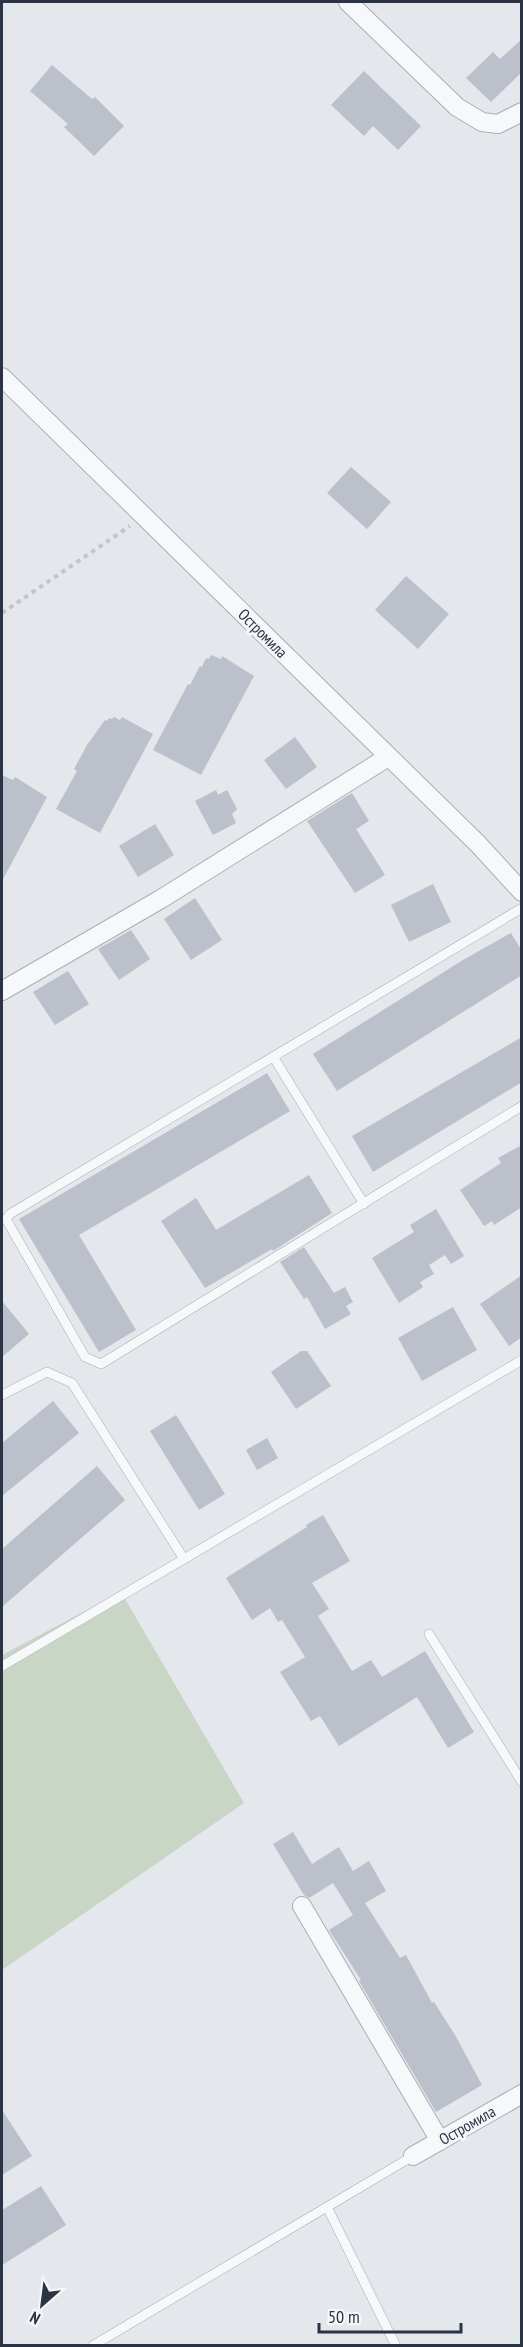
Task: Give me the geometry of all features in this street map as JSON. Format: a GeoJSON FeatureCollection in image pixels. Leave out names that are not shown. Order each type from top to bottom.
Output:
{"type":"FeatureCollection","features":[{"type":"Feature","properties":{"kind":"street"},"geometry":{"type":"LineString","coordinates":[[348,2],[458,107],[482,122],[498,124],[519,118]]}},
{"type":"Feature","properties":{"kind":"street","name":"Остромила"},"geometry":{"type":"LineString","coordinates":[[2,377],[520,886]]}},
{"type":"Feature","properties":{"kind":"street"},"geometry":{"type":"LineString","coordinates":[[2,991],[161,899],[388,757]]}},
{"type":"Feature","properties":{"kind":"street"},"geometry":{"type":"LineString","coordinates":[[302,1906],[440,2141]]}},
{"type":"Feature","properties":{"kind":"street","name":"Остромила"},"geometry":{"type":"LineString","coordinates":[[413,2156],[522,2094]]}},
{"type":"Feature","properties":{"kind":"lane"},"geometry":{"type":"LineString","coordinates":[[522,908],[10,1214],[6,1219],[85,1357],[101,1364],[522,1106]]}},
{"type":"Feature","properties":{"kind":"lane"},"geometry":{"type":"LineString","coordinates":[[274,1058],[364,1204]]}},
{"type":"Feature","properties":{"kind":"lane"},"geometry":{"type":"LineString","coordinates":[[2,1666],[522,1360]]}},
{"type":"Feature","properties":{"kind":"lane"},"geometry":{"type":"LineString","coordinates":[[2,1395],[46,1372],[72,1383],[184,1559]]}},
{"type":"Feature","properties":{"kind":"lane"},"geometry":{"type":"LineString","coordinates":[[429,1634],[522,1782]]}},
{"type":"Feature","properties":{"kind":"lane"},"geometry":{"type":"LineString","coordinates":[[92,2346],[413,2156]]}},
{"type":"Feature","properties":{"kind":"lane"},"geometry":{"type":"LineString","coordinates":[[327,2207],[396,2346]]}},
{"type":"Feature","properties":{"kind":"path"},"geometry":{"type":"LineString","coordinates":[[2,613],[145,517]]}},
{"type":"Feature","properties":{"kind":"green space"},"geometry":{"type":"Polygon","coordinates":[[[121,1592],[244,1803],[2,1970],[2,1655],[121,1592]]]}},
{"type":"Feature","properties":{"kind":"building"},"geometry":{"type":"Polygon","coordinates":[[[522,39],[522,72],[491,102],[466,78],[493,52],[500,59],[522,39]]]}},
{"type":"Feature","properties":{"kind":"building"},"geometry":{"type":"Polygon","coordinates":[[[52,65],[92,99],[95,97],[124,126],[94,156],[64,127],[68,124],[30,91],[52,65]]]}},
{"type":"Feature","properties":{"kind":"building"},"geometry":{"type":"Polygon","coordinates":[[[364,71],[421,126],[398,150],[373,126],[364,136],[331,105],[364,71]]]}},
{"type":"Feature","properties":{"kind":"building"},"geometry":{"type":"Polygon","coordinates":[[[351,467],[391,502],[367,529],[327,493],[351,467]]]}},
{"type":"Feature","properties":{"kind":"building"},"geometry":{"type":"Polygon","coordinates":[[[406,576],[449,614],[418,649],[375,610],[406,576]]]}},
{"type":"Feature","properties":{"kind":"building"},"geometry":{"type":"Polygon","coordinates":[[[211,655],[221,659],[222,656],[254,676],[201,775],[153,750],[188,684],[190,685],[200,666],[202,667],[206,658],[209,659],[211,655]]]}},
{"type":"Feature","properties":{"kind":"building"},"geometry":{"type":"Polygon","coordinates":[[[114,717],[120,720],[122,717],[153,734],[100,833],[56,809],[77,771],[74,769],[87,745],[105,720],[114,717]]]}},
{"type":"Feature","properties":{"kind":"building"},"geometry":{"type":"Polygon","coordinates":[[[295,737],[317,767],[286,789],[264,760],[295,737]]]}},
{"type":"Feature","properties":{"kind":"building"},"geometry":{"type":"Polygon","coordinates":[[[2,775],[13,780],[15,777],[47,797],[2,881],[2,775]]]}},
{"type":"Feature","properties":{"kind":"building"},"geometry":{"type":"Polygon","coordinates":[[[216,790],[218,795],[227,790],[237,809],[232,814],[236,823],[213,835],[195,801],[216,790]]]}},
{"type":"Feature","properties":{"kind":"building"},"geometry":{"type":"Polygon","coordinates":[[[352,793],[369,821],[356,829],[385,875],[355,893],[307,821],[352,793]]]}},
{"type":"Feature","properties":{"kind":"building"},"geometry":{"type":"Polygon","coordinates":[[[155,824],[174,855],[138,877],[119,846],[155,824]]]}},
{"type":"Feature","properties":{"kind":"building"},"geometry":{"type":"Polygon","coordinates":[[[433,884],[451,922],[409,942],[391,905],[433,884]]]}},
{"type":"Feature","properties":{"kind":"building"},"geometry":{"type":"Polygon","coordinates":[[[195,898],[222,940],[191,960],[164,919],[195,898]]]}},
{"type":"Feature","properties":{"kind":"building"},"geometry":{"type":"Polygon","coordinates":[[[131,930],[150,959],[119,980],[98,949],[131,930]]]}},
{"type":"Feature","properties":{"kind":"building"},"geometry":{"type":"Polygon","coordinates":[[[511,933],[522,951],[522,975],[337,1091],[313,1054],[463,960],[511,933]]]}},
{"type":"Feature","properties":{"kind":"building"},"geometry":{"type":"Polygon","coordinates":[[[68,971],[89,1004],[55,1025],[33,992],[68,971]]]}},
{"type":"Feature","properties":{"kind":"building"},"geometry":{"type":"Polygon","coordinates":[[[522,1037],[522,1082],[373,1172],[352,1136],[522,1037]]]}},
{"type":"Feature","properties":{"kind":"building"},"geometry":{"type":"Polygon","coordinates":[[[267,1073],[290,1111],[79,1235],[136,1330],[99,1352],[19,1219],[267,1073]]]}},
{"type":"Feature","properties":{"kind":"building"},"geometry":{"type":"Polygon","coordinates":[[[522,1145],[522,1207],[494,1225],[492,1221],[484,1226],[460,1190],[501,1163],[498,1158],[522,1145]]]}},
{"type":"Feature","properties":{"kind":"building"},"geometry":{"type":"Polygon","coordinates":[[[309,1175],[332,1213],[273,1251],[272,1249],[205,1288],[161,1221],[196,1198],[216,1230],[309,1175]]]}},
{"type":"Feature","properties":{"kind":"building"},"geometry":{"type":"Polygon","coordinates":[[[436,1209],[464,1256],[451,1264],[445,1255],[429,1265],[434,1274],[420,1282],[423,1287],[399,1303],[372,1258],[414,1232],[410,1225],[436,1209]]]}},
{"type":"Feature","properties":{"kind":"building"},"geometry":{"type":"Polygon","coordinates":[[[304,1247],[334,1293],[345,1287],[353,1302],[346,1306],[351,1314],[325,1329],[307,1297],[304,1299],[280,1262],[304,1247]]]}},
{"type":"Feature","properties":{"kind":"building"},"geometry":{"type":"Polygon","coordinates":[[[522,1275],[522,1337],[509,1346],[480,1304],[522,1275]]]}},
{"type":"Feature","properties":{"kind":"building"},"geometry":{"type":"Polygon","coordinates":[[[2,1301],[29,1334],[2,1357],[2,1301]]]}},
{"type":"Feature","properties":{"kind":"building"},"geometry":{"type":"Polygon","coordinates":[[[453,1307],[477,1350],[422,1381],[398,1338],[453,1307]]]}},
{"type":"Feature","properties":{"kind":"building"},"geometry":{"type":"Polygon","coordinates":[[[301,1351],[307,1351],[331,1386],[296,1409],[271,1372],[301,1351]]]}},
{"type":"Feature","properties":{"kind":"building"},"geometry":{"type":"Polygon","coordinates":[[[53,1401],[79,1433],[2,1496],[2,1443],[53,1401]]]}},
{"type":"Feature","properties":{"kind":"building"},"geometry":{"type":"Polygon","coordinates":[[[176,1415],[225,1494],[199,1510],[150,1431],[176,1415]]]}},
{"type":"Feature","properties":{"kind":"building"},"geometry":{"type":"Polygon","coordinates":[[[267,1438],[278,1458],[257,1470],[246,1450],[267,1438]]]}},
{"type":"Feature","properties":{"kind":"building"},"geometry":{"type":"Polygon","coordinates":[[[97,1466],[125,1500],[2,1607],[2,1549],[97,1466]]]}},
{"type":"Feature","properties":{"kind":"building"},"geometry":{"type":"Polygon","coordinates":[[[323,1515],[350,1561],[312,1583],[329,1609],[318,1616],[352,1671],[371,1660],[382,1677],[425,1651],[474,1732],[448,1748],[417,1697],[339,1746],[320,1716],[311,1721],[280,1672],[305,1657],[282,1620],[278,1622],[270,1608],[252,1620],[226,1578],[323,1515]]]}},
{"type":"Feature","properties":{"kind":"building"},"geometry":{"type":"Polygon","coordinates":[[[293,1832],[312,1864],[339,1847],[353,1871],[369,1861],[386,1891],[365,1903],[400,1958],[406,1955],[432,2003],[434,2002],[455,2035],[482,2085],[436,2112],[359,1981],[361,1980],[329,1930],[353,1915],[333,1883],[309,1898],[304,1895],[273,1844],[293,1832]]]}},
{"type":"Feature","properties":{"kind":"building"},"geometry":{"type":"Polygon","coordinates":[[[2,2110],[32,2156],[2,2175],[2,2110]]]}},
{"type":"Feature","properties":{"kind":"building"},"geometry":{"type":"Polygon","coordinates":[[[41,2186],[66,2225],[2,2265],[2,2210],[41,2186]]]}}]}
